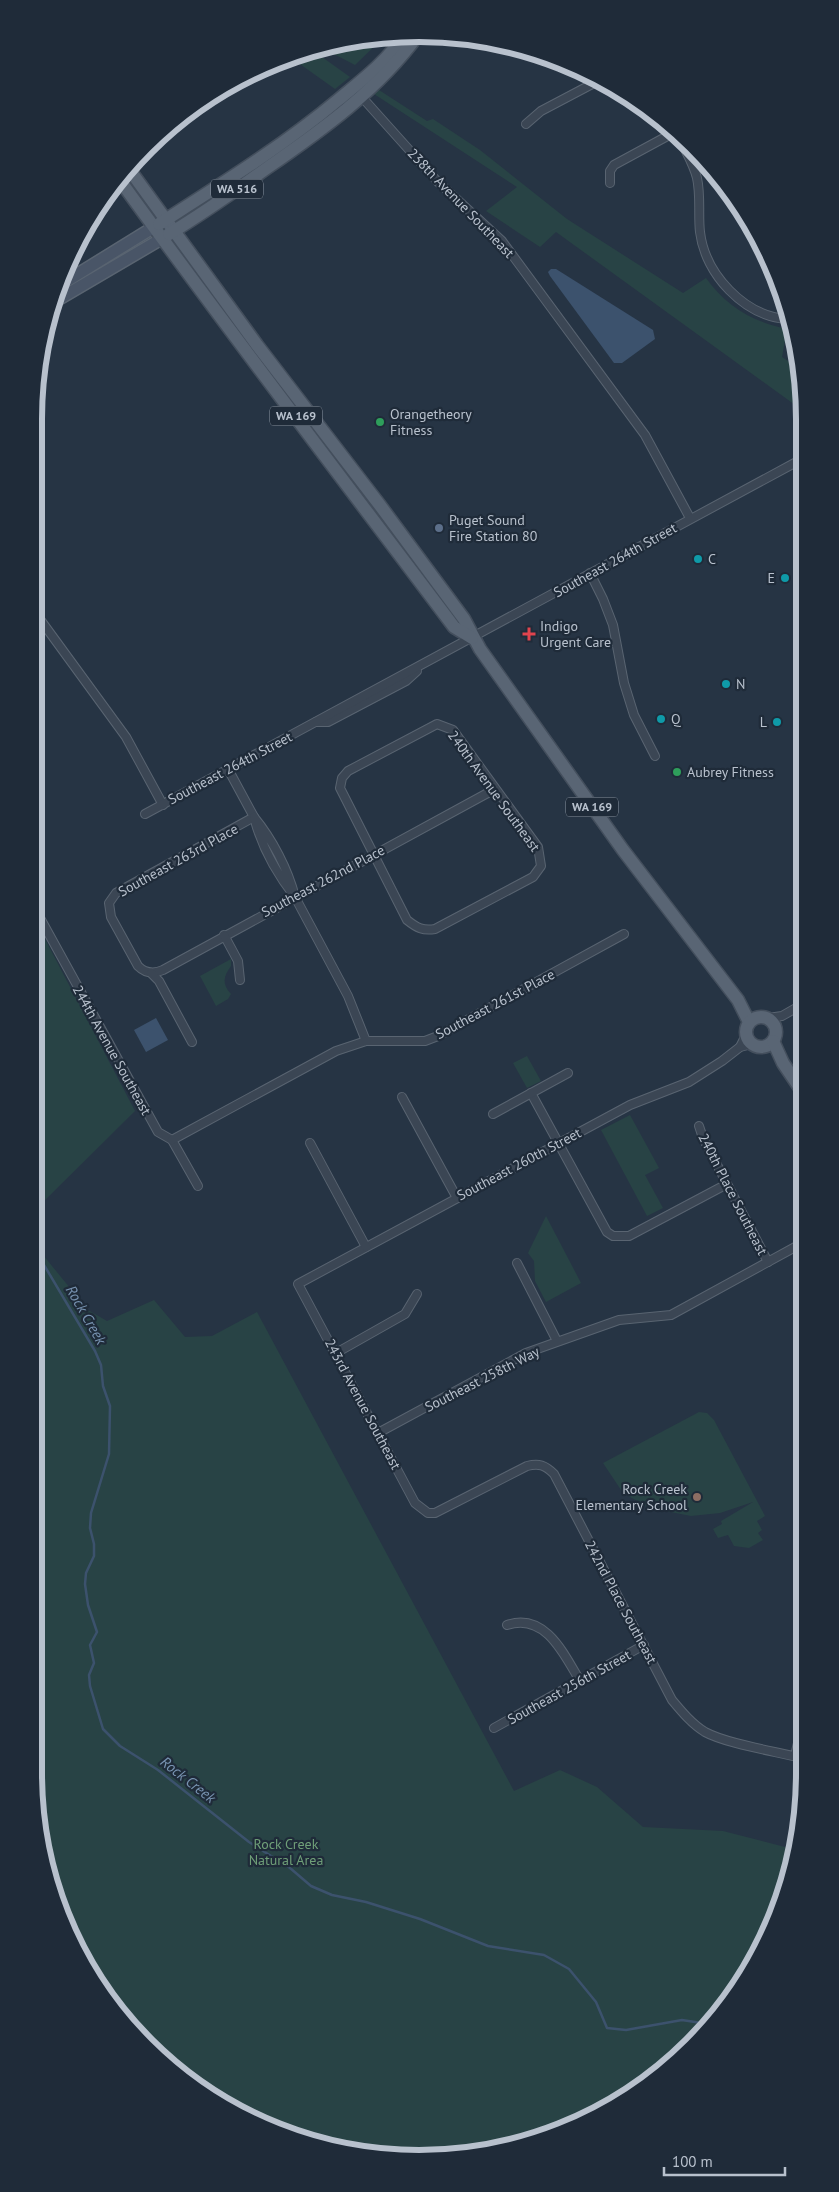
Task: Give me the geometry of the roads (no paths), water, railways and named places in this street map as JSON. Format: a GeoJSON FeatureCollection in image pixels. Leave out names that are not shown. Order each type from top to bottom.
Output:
{"type":"FeatureCollection","features":[{"type":"Feature","properties":{"kind":"main road","name":"WA 516"},"geometry":{"type":"LineString","coordinates":[[162,238],[291,152],[358,92],[398,61],[413,42]]}},
{"type":"Feature","properties":{"kind":"main road","name":"WA 516"},"geometry":{"type":"LineString","coordinates":[[154,227],[358,92],[398,43]]}},
{"type":"Feature","properties":{"kind":"main road","name":"WA 169"},"geometry":{"type":"LineString","coordinates":[[133,174],[257,345],[464,618],[472,638],[623,850],[758,1028]]}},
{"type":"Feature","properties":{"kind":"main road","name":"WA 169"},"geometry":{"type":"LineString","coordinates":[[124,186],[239,344],[322,449],[454,627],[472,638]]}},
{"type":"Feature","properties":{"kind":"main road"},"geometry":{"type":"LineString","coordinates":[[70,279],[154,227]]}},
{"type":"Feature","properties":{"kind":"main road"},"geometry":{"type":"LineString","coordinates":[[64,296],[162,238]]}},
{"type":"Feature","properties":{"kind":"main road"},"geometry":{"type":"LineString","coordinates":[[322,449],[329,449],[354,482],[362,482]]}},
{"type":"Feature","properties":{"kind":"main road"},"geometry":{"type":"LineString","coordinates":[[758,1028],[776,1033],[769,1043],[757,1046],[758,1028]]}},
{"type":"Feature","properties":{"kind":"main road"},"geometry":{"type":"LineString","coordinates":[[769,1043],[796,1082]]}},
{"type":"Feature","properties":{"kind":"street"},"geometry":{"type":"LineString","coordinates":[[526,124],[541,110],[592,84]]}},
{"type":"Feature","properties":{"kind":"street","name":"238th Avenue Southeast"},"geometry":{"type":"LineString","coordinates":[[358,92],[437,181],[502,242],[645,435],[690,518]]}},
{"type":"Feature","properties":{"kind":"street"},"geometry":{"type":"LineString","coordinates":[[610,183],[610,171],[614,165],[668,136]]}},
{"type":"Feature","properties":{"kind":"street"},"geometry":{"type":"LineString","coordinates":[[686,153],[697,178],[700,232],[710,264],[731,293],[741,301],[763,313],[783,318]]}},
{"type":"Feature","properties":{"kind":"street","name":"Southeast 264th Street"},"geometry":{"type":"LineString","coordinates":[[145,814],[796,462]]}},
{"type":"Feature","properties":{"kind":"street"},"geometry":{"type":"LineString","coordinates":[[590,573],[613,625],[624,683],[634,715],[655,756]]}},
{"type":"Feature","properties":{"kind":"street"},"geometry":{"type":"LineString","coordinates":[[42,622],[126,737],[163,805]]}},
{"type":"Feature","properties":{"kind":"street","name":"240th Avenue Southeast"},"geometry":{"type":"LineString","coordinates":[[437,724],[453,730],[496,788],[538,847],[541,866],[533,876],[435,929],[421,929],[408,920],[373,854],[343,798],[340,788],[342,778],[348,771],[437,724]]}},
{"type":"Feature","properties":{"kind":"street"},"geometry":{"type":"LineString","coordinates":[[228,769],[254,817],[264,829],[291,881],[295,897],[348,996],[366,1041]]}},
{"type":"Feature","properties":{"kind":"street","name":"Southeast 262nd Place"},"geometry":{"type":"LineString","coordinates":[[151,973],[163,970],[496,788]]}},
{"type":"Feature","properties":{"kind":"street","name":"Southeast 263rd Place"},"geometry":{"type":"LineString","coordinates":[[151,973],[142,970],[138,966],[111,917],[109,903],[116,893],[254,817]]}},
{"type":"Feature","properties":{"kind":"street","name":"244th Avenue Southeast"},"geometry":{"type":"LineString","coordinates":[[42,921],[158,1132],[172,1140],[198,1186]]}},
{"type":"Feature","properties":{"kind":"street","name":"Southeast 261st Place"},"geometry":{"type":"LineString","coordinates":[[172,1140],[336,1051],[366,1041],[416,1041],[438,1036],[624,934]]}},
{"type":"Feature","properties":{"kind":"street"},"geometry":{"type":"LineString","coordinates":[[224,935],[238,961],[240,980]]}},
{"type":"Feature","properties":{"kind":"street"},"geometry":{"type":"LineString","coordinates":[[151,973],[159,981],[192,1042]]}},
{"type":"Feature","properties":{"kind":"street","name":"Southeast 260th Street"},"geometry":{"type":"LineString","coordinates":[[298,1284],[630,1105],[671,1090],[704,1074],[758,1028],[796,1008]]}},
{"type":"Feature","properties":{"kind":"street"},"geometry":{"type":"LineString","coordinates":[[493,1114],[568,1073]]}},
{"type":"Feature","properties":{"kind":"street"},"geometry":{"type":"LineString","coordinates":[[531,1094],[607,1232],[616,1237],[628,1236],[727,1184]]}},
{"type":"Feature","properties":{"kind":"street"},"geometry":{"type":"LineString","coordinates":[[402,1096],[457,1198]]}},
{"type":"Feature","properties":{"kind":"street","name":"240th Place Southeast"},"geometry":{"type":"LineString","coordinates":[[699,1126],[703,1138],[768,1262]]}},
{"type":"Feature","properties":{"kind":"street"},"geometry":{"type":"LineString","coordinates":[[310,1143],[366,1247]]}},
{"type":"Feature","properties":{"kind":"street","name":"Southeast 258th Way"},"geometry":{"type":"LineString","coordinates":[[378,1433],[526,1353],[619,1320],[671,1315],[796,1247]]}},
{"type":"Feature","properties":{"kind":"street"},"geometry":{"type":"LineString","coordinates":[[516,1263],[557,1341]]}},
{"type":"Feature","properties":{"kind":"street","name":"243rd Avenue Southeast"},"geometry":{"type":"LineString","coordinates":[[298,1284],[415,1503],[428,1513],[435,1513],[526,1466],[536,1464],[546,1466]]}},
{"type":"Feature","properties":{"kind":"street"},"geometry":{"type":"LineString","coordinates":[[336,1353],[405,1314],[417,1294]]}},
{"type":"Feature","properties":{"kind":"street","name":"242nd Place Southeast"},"geometry":{"type":"LineString","coordinates":[[546,1466],[554,1474],[672,1700],[686,1716],[705,1732],[719,1738],[795,1756]]}},
{"type":"Feature","properties":{"kind":"street"},"geometry":{"type":"LineString","coordinates":[[507,1625],[520,1622],[540,1628],[561,1650],[580,1681]]}},
{"type":"Feature","properties":{"kind":"street","name":"Southeast 256th Street"},"geometry":{"type":"LineString","coordinates":[[494,1728],[644,1645]]}},
{"type":"Feature","properties":{"kind":"street"},"geometry":{"type":"LineString","coordinates":[[795,1756],[796,1752]]}},
{"type":"Feature","properties":{"kind":"water"},"geometry":{"type":"Polygon","coordinates":[[[551,269],[556,269],[653,330],[655,339],[622,363],[614,363],[550,276],[548,272],[551,269]]]}},
{"type":"Feature","properties":{"kind":"water"},"geometry":{"type":"Polygon","coordinates":[[[156,1018],[168,1040],[146,1052],[134,1030],[156,1018]]]}},
{"type":"Feature","properties":{"kind":"waterway","name":"Rock Creek"},"geometry":{"type":"LineString","coordinates":[[42,1262],[95,1351],[101,1365],[103,1386],[110,1406],[109,1454],[91,1513],[90,1528],[94,1544],[94,1556],[86,1573],[85,1584],[88,1605],[97,1632],[90,1645],[94,1663],[89,1675],[90,1686],[103,1729],[120,1746],[158,1770],[249,1842],[290,1868],[311,1886],[332,1895],[366,1902],[420,1919],[488,1946],[544,1955],[569,1969],[596,2002],[607,2028],[626,2030],[682,2020],[701,2023]]}},
{"type":"Feature","properties":{"kind":"place","name":"Orangetheory Fitness"},"geometry":{"type":"Point","coordinates":[380,422]}},
{"type":"Feature","properties":{"kind":"place","name":"Puget Sound Fire Station 80"},"geometry":{"type":"Point","coordinates":[439,528]}},
{"type":"Feature","properties":{"kind":"place","name":"C"},"geometry":{"type":"Point","coordinates":[698,559]}},
{"type":"Feature","properties":{"kind":"place","name":"E"},"geometry":{"type":"Point","coordinates":[785,578]}},
{"type":"Feature","properties":{"kind":"place","name":"Indigo Urgent Care"},"geometry":{"type":"Point","coordinates":[529,634]}},
{"type":"Feature","properties":{"kind":"place","name":"N"},"geometry":{"type":"Point","coordinates":[726,684]}},
{"type":"Feature","properties":{"kind":"place","name":"Q"},"geometry":{"type":"Point","coordinates":[661,719]}},
{"type":"Feature","properties":{"kind":"place","name":"L"},"geometry":{"type":"Point","coordinates":[777,722]}},
{"type":"Feature","properties":{"kind":"place","name":"Aubrey Fitness"},"geometry":{"type":"Point","coordinates":[677,772]}},
{"type":"Feature","properties":{"kind":"place","name":"Rock Creek Elementary School"},"geometry":{"type":"Point","coordinates":[697,1497]}},
{"type":"Feature","properties":{"kind":"park label","name":"Rock Creek Natural Area"},"geometry":{"type":"Point","coordinates":[286,1852]}}]}
